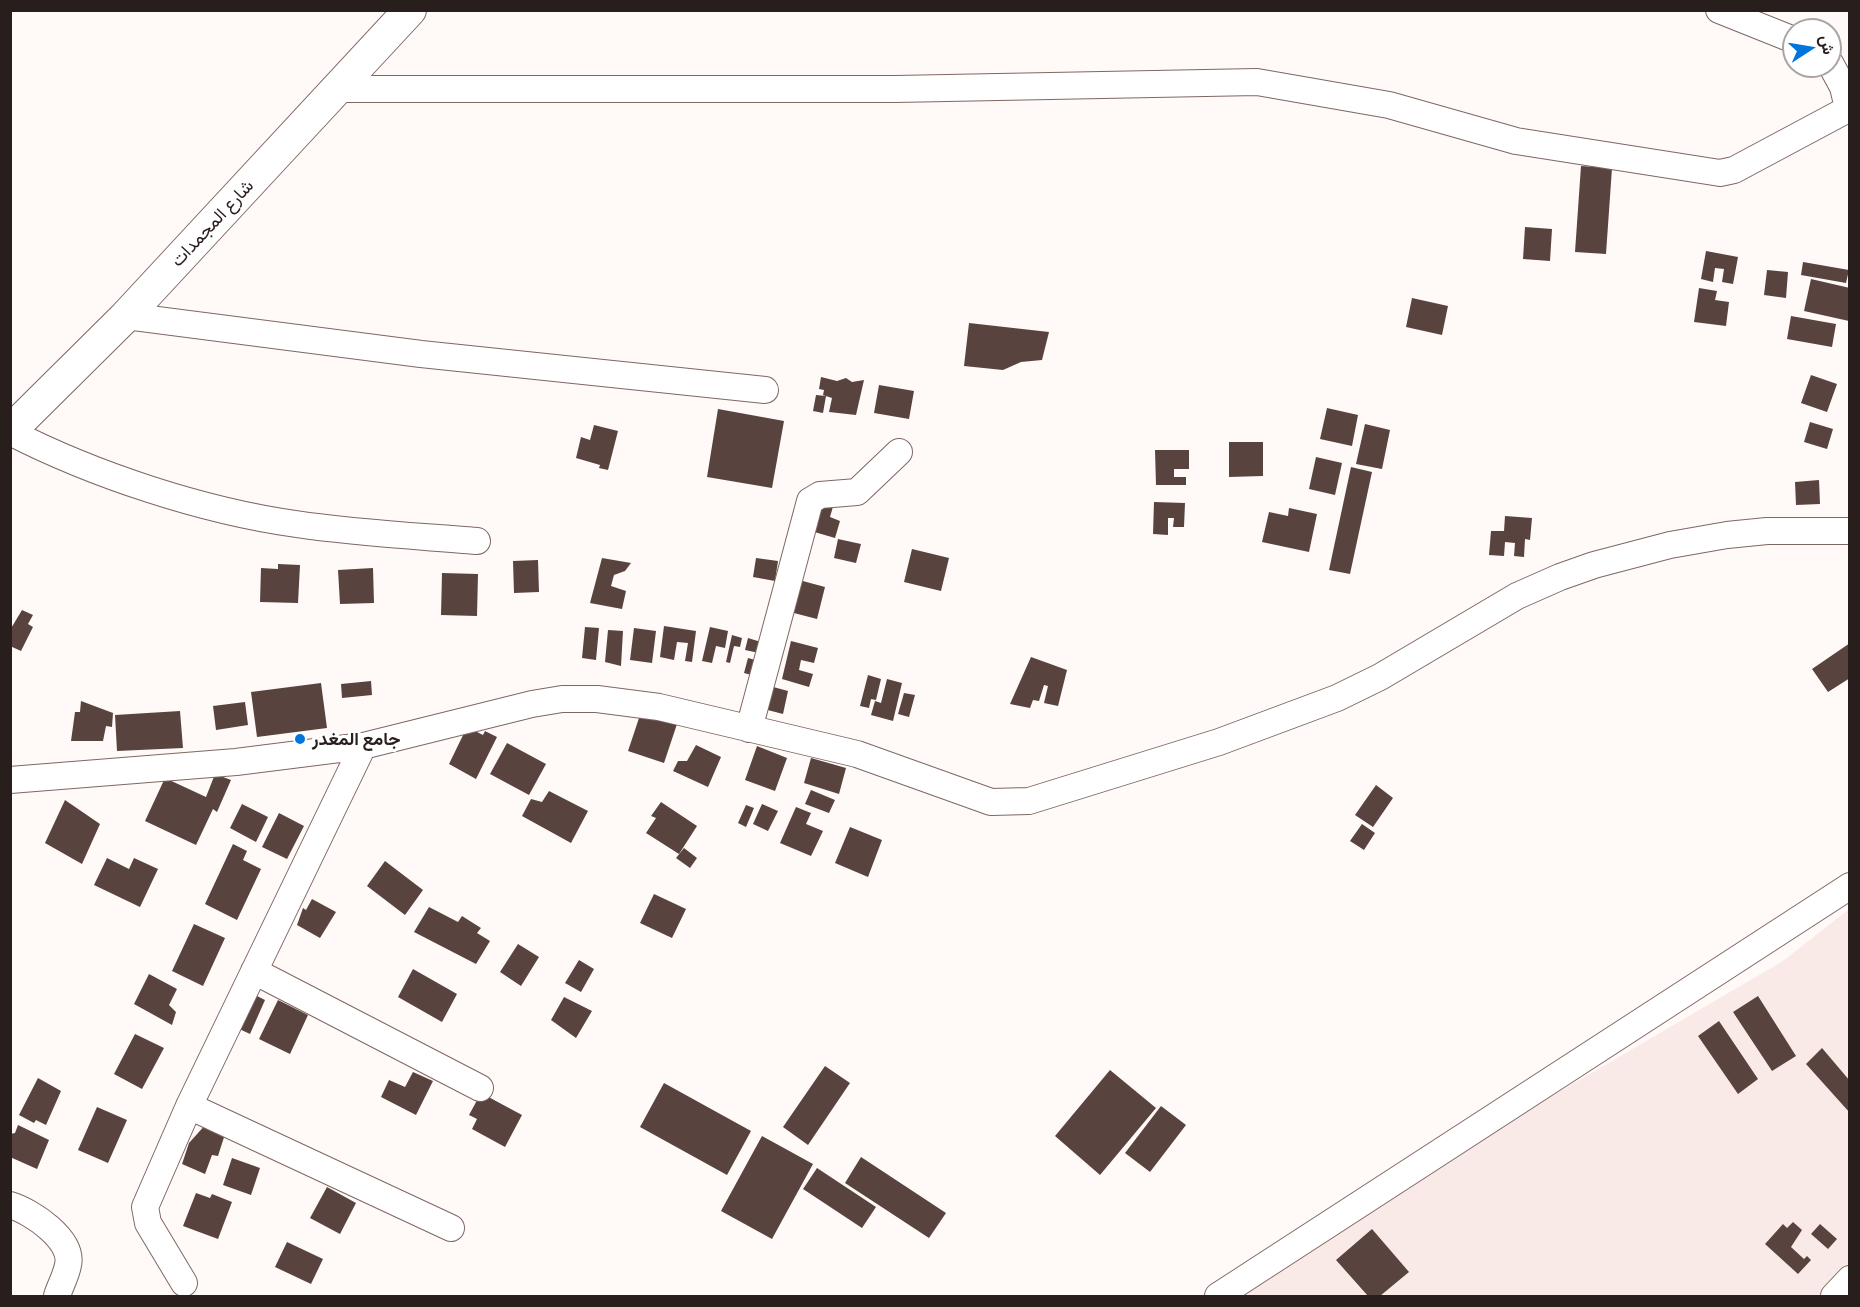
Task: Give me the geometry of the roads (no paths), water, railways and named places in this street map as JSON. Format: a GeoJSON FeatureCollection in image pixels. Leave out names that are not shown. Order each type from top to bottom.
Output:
{"type":"FeatureCollection","features":[{"type":"Feature","properties":{"kind":"main road","name":"شارع المجمدات"},"geometry":{"type":"LineString","coordinates":[[10,431],[126,316],[410,10]]}},
{"type":"Feature","properties":{"kind":"street"},"geometry":{"type":"LineString","coordinates":[[1719,10],[1782,35]]}},
{"type":"Feature","properties":{"kind":"street"},"geometry":{"type":"LineString","coordinates":[[336,89],[895,89],[1257,82],[1389,105],[1516,141],[1720,173],[1734,170],[1849,108],[1838,78]]}},
{"type":"Feature","properties":{"kind":"street"},"geometry":{"type":"LineString","coordinates":[[126,316],[422,354],[765,390]]}},
{"type":"Feature","properties":{"kind":"street"},"geometry":{"type":"LineString","coordinates":[[10,431],[80,464],[196,501],[252,516],[296,524],[477,541]]}},
{"type":"Feature","properties":{"kind":"street"},"geometry":{"type":"LineString","coordinates":[[749,729],[810,501],[820,495],[857,492],[899,452]]}},
{"type":"Feature","properties":{"kind":"street"},"geometry":{"type":"LineString","coordinates":[[10,780],[215,764],[363,746],[498,712],[562,699],[626,701],[857,754],[975,798],[1010,804],[1029,801],[1219,742],[1337,698],[1380,677],[1517,596],[1594,565],[1670,545],[1727,535],[1767,531],[1850,531]]}},
{"type":"Feature","properties":{"kind":"street"},"geometry":{"type":"LineString","coordinates":[[184,1283],[148,1223],[144,1207],[189,1107],[363,746]]}},
{"type":"Feature","properties":{"kind":"street"},"geometry":{"type":"LineString","coordinates":[[1218,1296],[1850,886]]}},
{"type":"Feature","properties":{"kind":"street"},"geometry":{"type":"LineString","coordinates":[[254,971],[480,1088]]}},
{"type":"Feature","properties":{"kind":"street"},"geometry":{"type":"LineString","coordinates":[[189,1107],[451,1228]]}},
{"type":"Feature","properties":{"kind":"street"},"geometry":{"type":"LineString","coordinates":[[10,1205],[34,1214],[68,1252],[69,1264],[57,1296]]}},
{"type":"Feature","properties":{"kind":"street"},"geometry":{"type":"LineString","coordinates":[[1834,1296],[1850,1279]]}},
{"type":"Feature","properties":{"kind":"place","name":"جامع المغدر"},"geometry":{"type":"Point","coordinates":[300,739]}}]}
